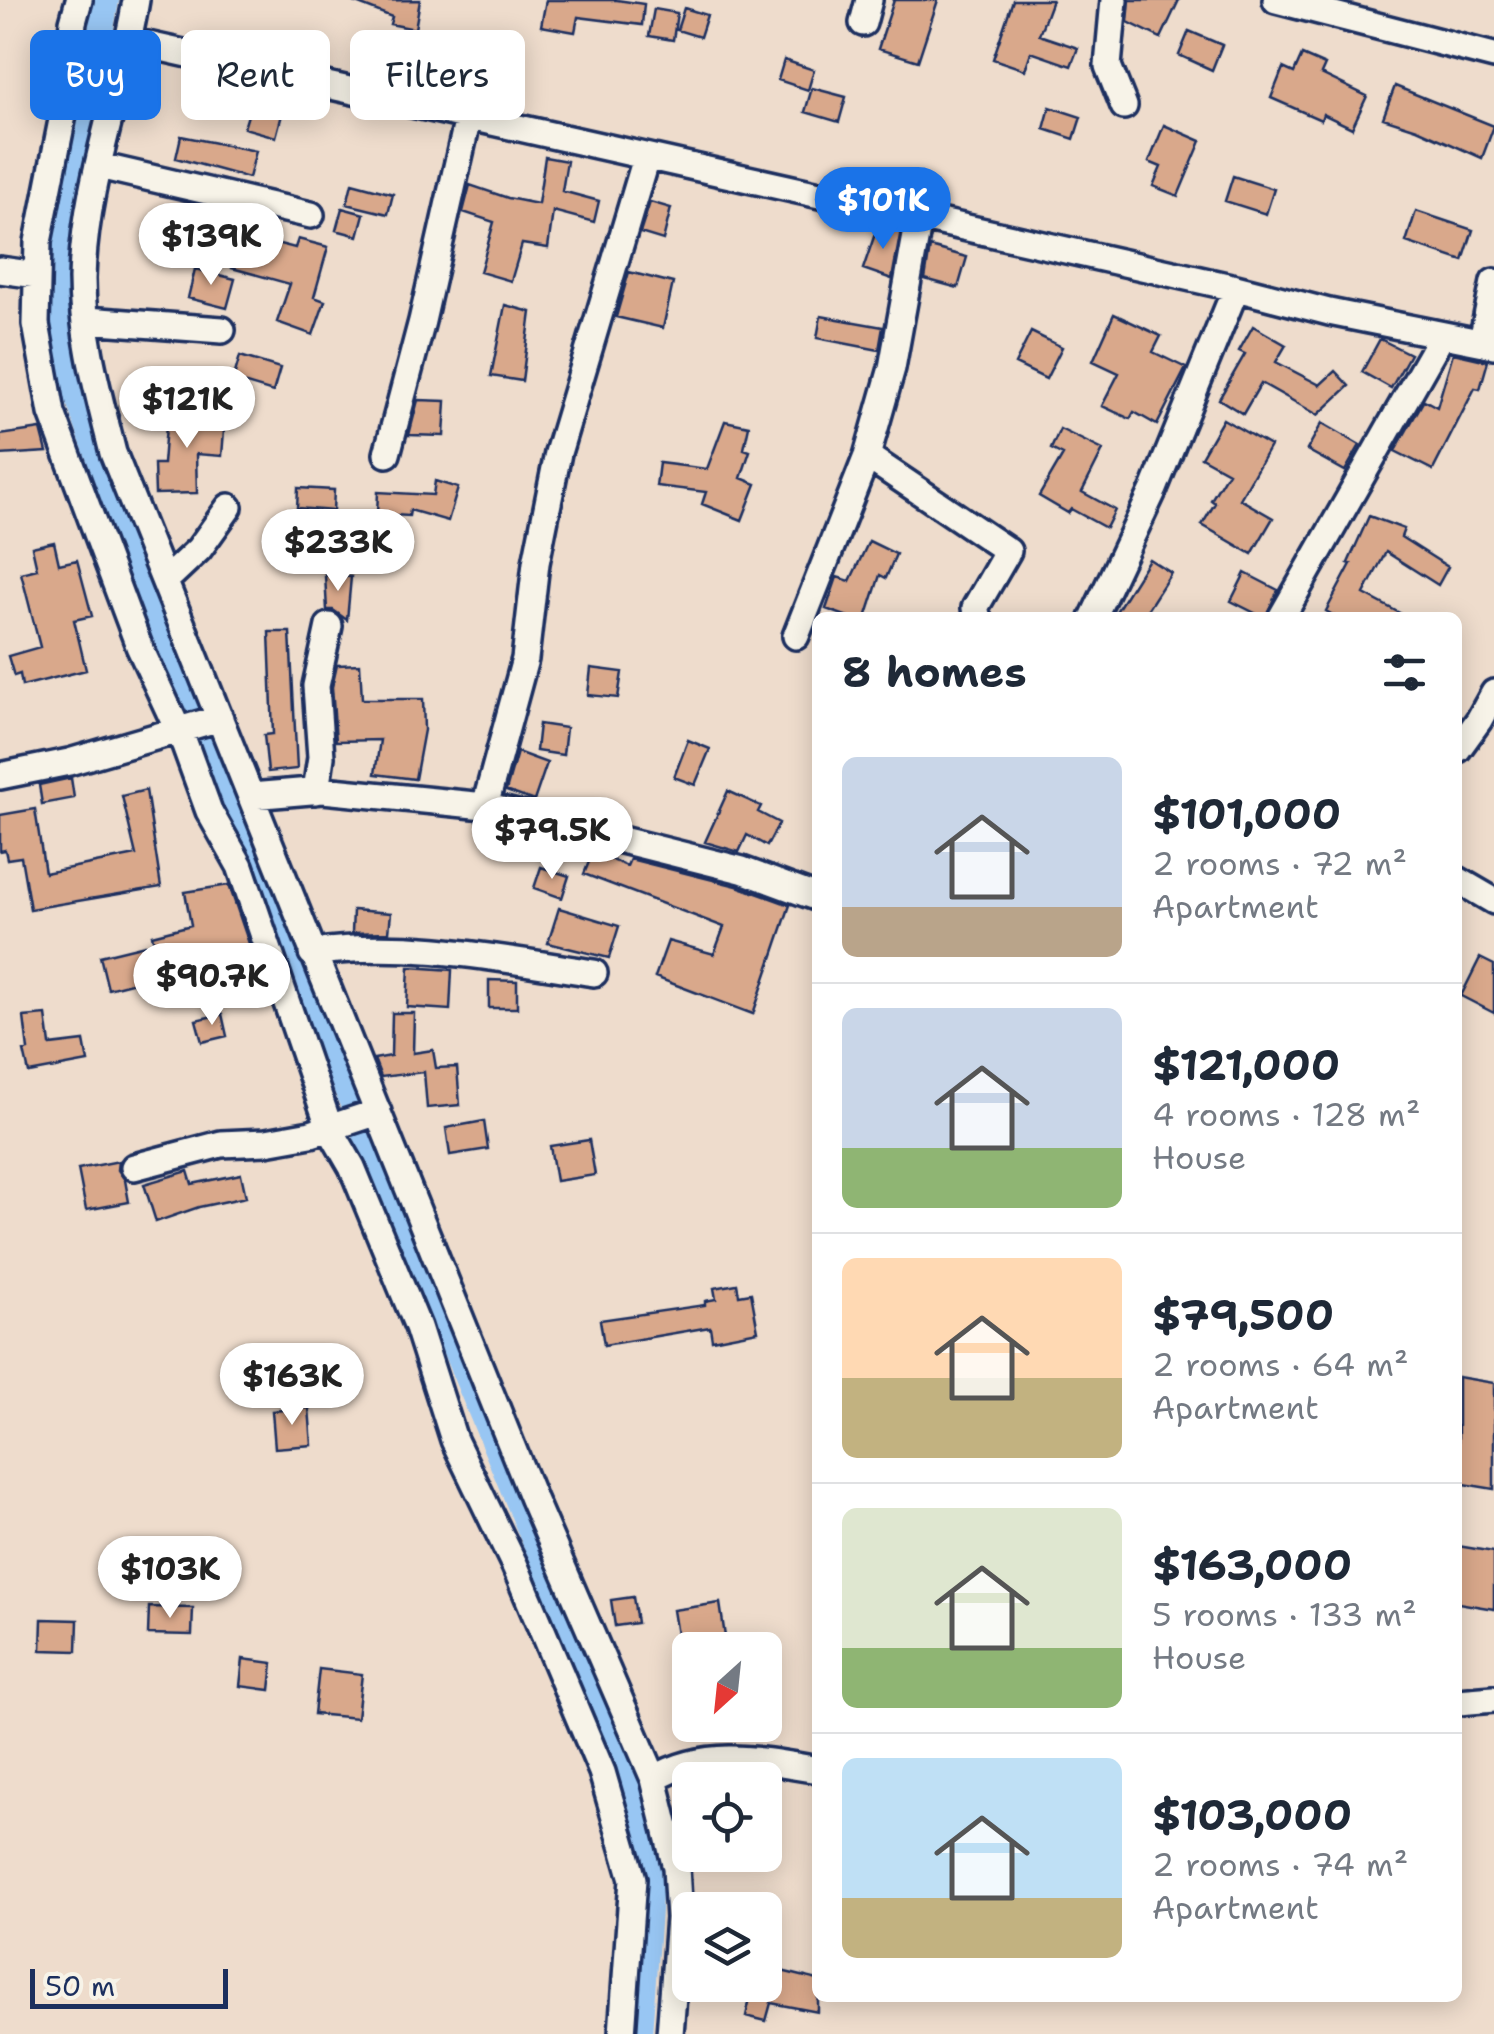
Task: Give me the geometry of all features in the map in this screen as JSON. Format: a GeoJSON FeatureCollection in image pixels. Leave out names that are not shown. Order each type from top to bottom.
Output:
{"type":"FeatureCollection","features":[{"type":"Feature","properties":{"kind":"street"},"geometry":{"type":"LineString","coordinates":[[79,0],[64,110],[38,242],[36,324],[52,412],[139,646],[182,727],[209,812],[240,866],[533,1499],[654,1779],[676,1868],[677,1970],[670,2034]]}},
{"type":"Feature","properties":{"kind":"street"},"geometry":{"type":"LineString","coordinates":[[132,30],[136,0]]}},
{"type":"Feature","properties":{"kind":"street"},"geometry":{"type":"LineString","coordinates":[[1114,0],[1108,66],[1124,106]]}},
{"type":"Feature","properties":{"kind":"street"},"geometry":{"type":"LineString","coordinates":[[1276,0],[1494,56]]}},
{"type":"Feature","properties":{"kind":"street"},"geometry":{"type":"LineString","coordinates":[[161,48],[350,91]]}},
{"type":"Feature","properties":{"kind":"street"},"geometry":{"type":"LineString","coordinates":[[110,120],[98,166],[82,279],[91,366],[113,453],[312,953],[355,1120],[364,1195],[418,1327],[454,1440],[515,1566],[602,1772],[633,1880],[622,2034]]}},
{"type":"Feature","properties":{"kind":"street"},"geometry":{"type":"LineString","coordinates":[[387,454],[468,120]]}},
{"type":"Feature","properties":{"kind":"street"},"geometry":{"type":"LineString","coordinates":[[477,120],[1442,335],[1489,319]]}},
{"type":"Feature","properties":{"kind":"street"},"geometry":{"type":"LineString","coordinates":[[486,806],[524,659],[536,563],[558,453],[646,158]]}},
{"type":"Feature","properties":{"kind":"street"},"geometry":{"type":"LineString","coordinates":[[98,166],[312,215]]}},
{"type":"Feature","properties":{"kind":"street"},"geometry":{"type":"LineString","coordinates":[[796,636],[867,456],[892,368],[919,220]]}},
{"type":"Feature","properties":{"kind":"street"},"geometry":{"type":"LineString","coordinates":[[0,270],[37,275]]}},
{"type":"Feature","properties":{"kind":"street"},"geometry":{"type":"LineString","coordinates":[[1096,612],[1154,489],[1236,288]]}},
{"type":"Feature","properties":{"kind":"street"},"geometry":{"type":"LineString","coordinates":[[86,320],[222,330]]}},
{"type":"Feature","properties":{"kind":"street"},"geometry":{"type":"LineString","coordinates":[[1284,612],[1442,335]]}},
{"type":"Feature","properties":{"kind":"street"},"geometry":{"type":"LineString","coordinates":[[867,456],[1008,551],[974,608],[976,612]]}},
{"type":"Feature","properties":{"kind":"street"},"geometry":{"type":"LineString","coordinates":[[165,581],[199,549],[230,507]]}},
{"type":"Feature","properties":{"kind":"street"},"geometry":{"type":"LineString","coordinates":[[316,790],[321,757],[316,686],[329,626]]}},
{"type":"Feature","properties":{"kind":"street"},"geometry":{"type":"LineString","coordinates":[[1462,744],[1494,693]]}},
{"type":"Feature","properties":{"kind":"street"},"geometry":{"type":"LineString","coordinates":[[0,776],[69,762],[217,718]]}},
{"type":"Feature","properties":{"kind":"street"},"geometry":{"type":"LineString","coordinates":[[250,796],[316,790],[486,806],[742,870],[812,896]]}},
{"type":"Feature","properties":{"kind":"street"},"geometry":{"type":"LineString","coordinates":[[1462,882],[1494,900]]}},
{"type":"Feature","properties":{"kind":"street"},"geometry":{"type":"LineString","coordinates":[[312,953],[344,948],[455,952],[594,973]]}},
{"type":"Feature","properties":{"kind":"street"},"geometry":{"type":"LineString","coordinates":[[134,1167],[221,1144],[266,1142],[355,1120]]}},
{"type":"Feature","properties":{"kind":"street"},"geometry":{"type":"LineString","coordinates":[[1462,1702],[1494,1698]]}},
{"type":"Feature","properties":{"kind":"street"},"geometry":{"type":"LineString","coordinates":[[654,1779],[674,1767],[706,1759],[752,1758],[812,1769]]}},
{"type":"Feature","properties":{"kind":"building"},"geometry":{"type":"Polygon","coordinates":[[[420,0],[415,29],[390,24],[392,17],[351,1],[420,0]]]}},
{"type":"Feature","properties":{"kind":"building"},"geometry":{"type":"Polygon","coordinates":[[[546,0],[644,4],[642,25],[578,17],[575,32],[541,26],[546,0]]]}},
{"type":"Feature","properties":{"kind":"building"},"geometry":{"type":"Polygon","coordinates":[[[894,0],[938,0],[918,61],[878,49],[894,0]]]}},
{"type":"Feature","properties":{"kind":"building"},"geometry":{"type":"Polygon","coordinates":[[[1013,0],[1052,0],[1039,35],[1078,48],[1071,66],[1031,52],[1025,70],[993,59],[1013,0]]]}},
{"type":"Feature","properties":{"kind":"building"},"geometry":{"type":"Polygon","coordinates":[[[1130,0],[1179,0],[1161,38],[1128,22],[1130,0]]]}},
{"type":"Feature","properties":{"kind":"building"},"geometry":{"type":"Polygon","coordinates":[[[684,8],[707,15],[700,37],[677,30],[684,8]]]}},
{"type":"Feature","properties":{"kind":"building"},"geometry":{"type":"Polygon","coordinates":[[[654,9],[677,13],[673,40],[649,36],[654,9]]]}},
{"type":"Feature","properties":{"kind":"building"},"geometry":{"type":"Polygon","coordinates":[[[1189,31],[1222,45],[1212,70],[1179,55],[1189,31]]]}},
{"type":"Feature","properties":{"kind":"building"},"geometry":{"type":"Polygon","coordinates":[[[1302,55],[1325,65],[1321,74],[1367,96],[1352,128],[1323,114],[1321,120],[1271,98],[1283,68],[1294,73],[1302,55]]]}},
{"type":"Feature","properties":{"kind":"building"},"geometry":{"type":"Polygon","coordinates":[[[784,60],[814,70],[808,90],[778,80],[784,60]]]}},
{"type":"Feature","properties":{"kind":"building"},"geometry":{"type":"Polygon","coordinates":[[[1395,86],[1494,126],[1482,158],[1383,118],[1395,86]]]}},
{"type":"Feature","properties":{"kind":"building"},"geometry":{"type":"Polygon","coordinates":[[[812,88],[846,97],[839,122],[805,112],[812,88]]]}},
{"type":"Feature","properties":{"kind":"building"},"geometry":{"type":"Polygon","coordinates":[[[1050,107],[1081,117],[1074,139],[1044,129],[1050,107]]]}},
{"type":"Feature","properties":{"kind":"building"},"geometry":{"type":"Polygon","coordinates":[[[246,120],[281,120],[276,137],[244,128],[246,120]]]}},
{"type":"Feature","properties":{"kind":"building"},"geometry":{"type":"Polygon","coordinates":[[[1164,125],[1201,141],[1178,196],[1153,186],[1161,167],[1149,162],[1164,125]]]}},
{"type":"Feature","properties":{"kind":"building"},"geometry":{"type":"Polygon","coordinates":[[[181,136],[256,151],[249,178],[176,158],[181,136]]]}},
{"type":"Feature","properties":{"kind":"building"},"geometry":{"type":"Polygon","coordinates":[[[545,157],[567,161],[562,191],[599,201],[594,222],[553,211],[548,248],[522,244],[511,281],[480,272],[494,222],[463,212],[470,185],[538,204],[545,157]]]}},
{"type":"Feature","properties":{"kind":"building"},"geometry":{"type":"Polygon","coordinates":[[[1233,176],[1274,189],[1266,214],[1225,201],[1233,176]]]}},
{"type":"Feature","properties":{"kind":"building"},"geometry":{"type":"Polygon","coordinates":[[[352,183],[393,194],[388,214],[347,204],[352,183]]]}},
{"type":"Feature","properties":{"kind":"building"},"geometry":{"type":"Polygon","coordinates":[[[650,202],[671,208],[663,240],[640,233],[650,202]]]}},
{"type":"Feature","properties":{"kind":"building"},"geometry":{"type":"Polygon","coordinates":[[[342,208],[364,214],[358,236],[336,230],[342,208]]]}},
{"type":"Feature","properties":{"kind":"building"},"geometry":{"type":"Polygon","coordinates":[[[1416,211],[1473,230],[1463,261],[1406,242],[1416,211]]]}},
{"type":"Feature","properties":{"kind":"building"},"geometry":{"type":"Polygon","coordinates":[[[878,225],[901,230],[892,279],[863,269],[878,225]]]}},
{"type":"Feature","properties":{"kind":"building"},"geometry":{"type":"Polygon","coordinates":[[[241,234],[295,248],[298,239],[328,247],[314,297],[325,301],[313,335],[277,322],[290,284],[232,268],[241,234]]]}},
{"type":"Feature","properties":{"kind":"building"},"geometry":{"type":"Polygon","coordinates":[[[930,247],[967,257],[958,288],[925,279],[930,247]]]}},
{"type":"Feature","properties":{"kind":"building"},"geometry":{"type":"Polygon","coordinates":[[[195,269],[235,279],[227,308],[188,298],[195,269]]]}},
{"type":"Feature","properties":{"kind":"building"},"geometry":{"type":"Polygon","coordinates":[[[629,272],[673,283],[663,328],[616,317],[629,272]]]}},
{"type":"Feature","properties":{"kind":"building"},"geometry":{"type":"Polygon","coordinates":[[[505,305],[531,312],[522,381],[491,376],[505,305]]]}},
{"type":"Feature","properties":{"kind":"building"},"geometry":{"type":"Polygon","coordinates":[[[1114,314],[1161,336],[1153,352],[1186,368],[1157,425],[1134,412],[1130,419],[1102,406],[1119,373],[1093,361],[1114,314]]]}},
{"type":"Feature","properties":{"kind":"building"},"geometry":{"type":"Polygon","coordinates":[[[821,316],[883,327],[879,350],[817,338],[821,316]]]}},
{"type":"Feature","properties":{"kind":"building"},"geometry":{"type":"Polygon","coordinates":[[[1253,326],[1286,345],[1276,362],[1320,385],[1335,371],[1349,386],[1318,415],[1261,383],[1243,414],[1219,399],[1245,354],[1239,351],[1253,326]]]}},
{"type":"Feature","properties":{"kind":"building"},"geometry":{"type":"Polygon","coordinates":[[[1031,332],[1062,347],[1046,379],[1015,364],[1031,332]]]}},
{"type":"Feature","properties":{"kind":"building"},"geometry":{"type":"Polygon","coordinates":[[[1380,339],[1410,354],[1391,388],[1362,372],[1380,339]]]}},
{"type":"Feature","properties":{"kind":"building"},"geometry":{"type":"Polygon","coordinates":[[[1453,353],[1488,361],[1480,389],[1475,388],[1433,470],[1395,451],[1424,400],[1437,407],[1453,353]]]}},
{"type":"Feature","properties":{"kind":"building"},"geometry":{"type":"Polygon","coordinates":[[[240,356],[280,368],[273,392],[233,380],[240,356]]]}},
{"type":"Feature","properties":{"kind":"building"},"geometry":{"type":"Polygon","coordinates":[[[418,400],[446,401],[444,436],[409,435],[418,400]]]}},
{"type":"Feature","properties":{"kind":"building"},"geometry":{"type":"Polygon","coordinates":[[[167,413],[225,418],[222,456],[196,454],[197,493],[155,494],[154,464],[163,464],[167,413]]]}},
{"type":"Feature","properties":{"kind":"building"},"geometry":{"type":"Polygon","coordinates":[[[1223,419],[1270,446],[1240,499],[1273,518],[1252,554],[1202,525],[1228,472],[1201,457],[1223,419]]]}},
{"type":"Feature","properties":{"kind":"building"},"geometry":{"type":"Polygon","coordinates":[[[725,421],[749,426],[744,449],[750,451],[741,478],[756,484],[742,520],[702,504],[706,492],[656,486],[659,463],[707,469],[725,421]]]}},
{"type":"Feature","properties":{"kind":"building"},"geometry":{"type":"Polygon","coordinates":[[[1322,423],[1360,445],[1345,471],[1307,450],[1322,423]]]}},
{"type":"Feature","properties":{"kind":"building"},"geometry":{"type":"Polygon","coordinates":[[[41,429],[47,452],[0,455],[0,435],[41,429]]]}},
{"type":"Feature","properties":{"kind":"building"},"geometry":{"type":"Polygon","coordinates":[[[1060,429],[1103,450],[1082,492],[1115,510],[1106,528],[1039,496],[1063,455],[1051,449],[1060,429]]]}},
{"type":"Feature","properties":{"kind":"building"},"geometry":{"type":"Polygon","coordinates":[[[435,481],[458,488],[448,521],[410,510],[409,516],[377,514],[378,492],[433,495],[435,481]]]}},
{"type":"Feature","properties":{"kind":"building"},"geometry":{"type":"Polygon","coordinates":[[[298,488],[334,490],[333,511],[297,508],[298,488]]]}},
{"type":"Feature","properties":{"kind":"building"},"geometry":{"type":"Polygon","coordinates":[[[1369,516],[1404,529],[1401,537],[1448,567],[1438,585],[1386,552],[1364,594],[1398,612],[1328,612],[1351,564],[1348,563],[1369,516]]]}},
{"type":"Feature","properties":{"kind":"building"},"geometry":{"type":"Polygon","coordinates":[[[869,541],[896,554],[886,578],[880,575],[868,612],[826,609],[837,577],[850,581],[869,541]]]}},
{"type":"Feature","properties":{"kind":"building"},"geometry":{"type":"Polygon","coordinates":[[[54,542],[59,564],[77,560],[92,616],[74,620],[86,670],[22,686],[20,674],[14,676],[8,656],[40,647],[21,573],[37,569],[32,547],[54,542]]]}},
{"type":"Feature","properties":{"kind":"building"},"geometry":{"type":"Polygon","coordinates":[[[1149,559],[1171,573],[1146,612],[1116,612],[1149,559]]]}},
{"type":"Feature","properties":{"kind":"building"},"geometry":{"type":"Polygon","coordinates":[[[1245,573],[1278,590],[1268,612],[1253,612],[1231,601],[1245,573]]]}},
{"type":"Feature","properties":{"kind":"building"},"geometry":{"type":"Polygon","coordinates":[[[325,575],[351,577],[347,620],[327,610],[325,575]]]}},
{"type":"Feature","properties":{"kind":"building"},"geometry":{"type":"Polygon","coordinates":[[[269,632],[290,632],[297,769],[268,772],[264,735],[273,734],[269,632]]]}},
{"type":"Feature","properties":{"kind":"building"},"geometry":{"type":"Polygon","coordinates":[[[360,664],[362,699],[423,699],[424,730],[415,779],[375,774],[380,740],[336,741],[332,687],[337,665],[360,664]]]}},
{"type":"Feature","properties":{"kind":"building"},"geometry":{"type":"Polygon","coordinates":[[[591,668],[622,672],[618,698],[588,695],[591,668]]]}},
{"type":"Feature","properties":{"kind":"building"},"geometry":{"type":"Polygon","coordinates":[[[539,724],[566,728],[563,755],[536,751],[539,724]]]}},
{"type":"Feature","properties":{"kind":"building"},"geometry":{"type":"Polygon","coordinates":[[[688,740],[710,749],[695,785],[674,777],[688,740]]]}},
{"type":"Feature","properties":{"kind":"building"},"geometry":{"type":"Polygon","coordinates":[[[517,752],[547,763],[534,801],[506,791],[517,752]]]}},
{"type":"Feature","properties":{"kind":"building"},"geometry":{"type":"Polygon","coordinates":[[[71,778],[74,798],[42,804],[39,785],[71,778]]]}},
{"type":"Feature","properties":{"kind":"building"},"geometry":{"type":"Polygon","coordinates":[[[146,790],[161,887],[30,909],[21,857],[7,859],[5,850],[0,851],[0,815],[35,809],[45,873],[136,855],[122,796],[146,790]]]}},
{"type":"Feature","properties":{"kind":"building"},"geometry":{"type":"Polygon","coordinates":[[[728,791],[761,806],[758,812],[779,823],[767,846],[747,835],[739,852],[705,842],[728,791]]]}},
{"type":"Feature","properties":{"kind":"building"},"geometry":{"type":"Polygon","coordinates":[[[593,852],[627,866],[630,859],[737,886],[790,905],[753,1014],[655,977],[668,941],[714,954],[724,927],[584,874],[593,852]]]}},
{"type":"Feature","properties":{"kind":"building"},"geometry":{"type":"Polygon","coordinates":[[[541,867],[569,876],[562,898],[534,888],[541,867]]]}},
{"type":"Feature","properties":{"kind":"building"},"geometry":{"type":"Polygon","coordinates":[[[229,885],[254,958],[208,970],[202,949],[159,960],[152,935],[191,925],[185,892],[229,885]]]}},
{"type":"Feature","properties":{"kind":"building"},"geometry":{"type":"Polygon","coordinates":[[[559,908],[619,926],[609,958],[548,943],[559,908]]]}},
{"type":"Feature","properties":{"kind":"building"},"geometry":{"type":"Polygon","coordinates":[[[353,910],[391,913],[389,932],[352,933],[353,910]]]}},
{"type":"Feature","properties":{"kind":"building"},"geometry":{"type":"Polygon","coordinates":[[[145,945],[154,977],[108,989],[100,956],[145,945]]]}},
{"type":"Feature","properties":{"kind":"building"},"geometry":{"type":"Polygon","coordinates":[[[1480,958],[1494,965],[1494,1013],[1462,994],[1480,958]]]}},
{"type":"Feature","properties":{"kind":"building"},"geometry":{"type":"Polygon","coordinates":[[[409,967],[452,970],[450,1010],[407,1007],[409,967]]]}},
{"type":"Feature","properties":{"kind":"building"},"geometry":{"type":"Polygon","coordinates":[[[489,980],[517,981],[517,1008],[489,1008],[489,980]]]}},
{"type":"Feature","properties":{"kind":"building"},"geometry":{"type":"Polygon","coordinates":[[[392,1013],[414,1013],[413,1053],[433,1050],[436,1068],[457,1067],[460,1105],[427,1108],[424,1072],[381,1077],[374,1059],[391,1056],[392,1013]]]}},
{"type":"Feature","properties":{"kind":"building"},"geometry":{"type":"Polygon","coordinates":[[[222,1014],[227,1036],[202,1042],[196,1020],[222,1014]]]}},
{"type":"Feature","properties":{"kind":"building"},"geometry":{"type":"Polygon","coordinates":[[[46,1015],[50,1045],[84,1041],[88,1062],[29,1073],[24,1051],[28,1050],[24,1017],[46,1015]]]}},
{"type":"Feature","properties":{"kind":"building"},"geometry":{"type":"Polygon","coordinates":[[[484,1121],[488,1149],[450,1155],[446,1128],[484,1121]]]}},
{"type":"Feature","properties":{"kind":"building"},"geometry":{"type":"Polygon","coordinates":[[[589,1140],[595,1175],[556,1181],[550,1146],[589,1140]]]}},
{"type":"Feature","properties":{"kind":"building"},"geometry":{"type":"Polygon","coordinates":[[[119,1161],[118,1170],[125,1180],[129,1202],[86,1210],[78,1169],[119,1161]]]}},
{"type":"Feature","properties":{"kind":"building"},"geometry":{"type":"Polygon","coordinates":[[[188,1171],[192,1184],[241,1174],[246,1197],[156,1222],[144,1184],[188,1171]]]}},
{"type":"Feature","properties":{"kind":"building"},"geometry":{"type":"Polygon","coordinates":[[[737,1284],[739,1295],[751,1293],[758,1331],[712,1340],[710,1327],[604,1345],[600,1320],[705,1305],[705,1301],[716,1299],[714,1288],[737,1284]]]}},
{"type":"Feature","properties":{"kind":"building"},"geometry":{"type":"Polygon","coordinates":[[[1462,1378],[1494,1383],[1494,1489],[1462,1484],[1462,1378]]]}},
{"type":"Feature","properties":{"kind":"building"},"geometry":{"type":"Polygon","coordinates":[[[309,1408],[312,1445],[275,1448],[272,1411],[309,1408]]]}},
{"type":"Feature","properties":{"kind":"building"},"geometry":{"type":"Polygon","coordinates":[[[1462,1547],[1494,1552],[1494,1609],[1462,1604],[1462,1547]]]}},
{"type":"Feature","properties":{"kind":"building"},"geometry":{"type":"Polygon","coordinates":[[[633,1597],[637,1623],[615,1626],[611,1600],[633,1597]]]}},
{"type":"Feature","properties":{"kind":"building"},"geometry":{"type":"Polygon","coordinates":[[[720,1603],[724,1632],[676,1632],[673,1610],[720,1603]]]}},
{"type":"Feature","properties":{"kind":"building"},"geometry":{"type":"Polygon","coordinates":[[[149,1607],[193,1608],[192,1635],[148,1634],[149,1607]]]}},
{"type":"Feature","properties":{"kind":"building"},"geometry":{"type":"Polygon","coordinates":[[[42,1619],[78,1620],[77,1651],[41,1650],[42,1619]]]}},
{"type":"Feature","properties":{"kind":"building"},"geometry":{"type":"Polygon","coordinates":[[[243,1659],[273,1663],[270,1690],[240,1686],[243,1659]]]}},
{"type":"Feature","properties":{"kind":"building"},"geometry":{"type":"Polygon","coordinates":[[[319,1669],[362,1674],[357,1718],[314,1714],[319,1669]]]}},
{"type":"Feature","properties":{"kind":"building"},"geometry":{"type":"Polygon","coordinates":[[[782,1971],[812,1979],[812,2002],[818,2002],[818,2012],[771,2003],[766,2021],[746,2016],[749,2002],[782,2002],[782,1971]]]}},
{"type":"Feature","properties":{"kind":"waterway"},"geometry":{"type":"LineString","coordinates":[[105,0],[55,272],[63,352],[185,697],[601,1697],[644,1826],[648,1895],[638,2034]]}}]}
